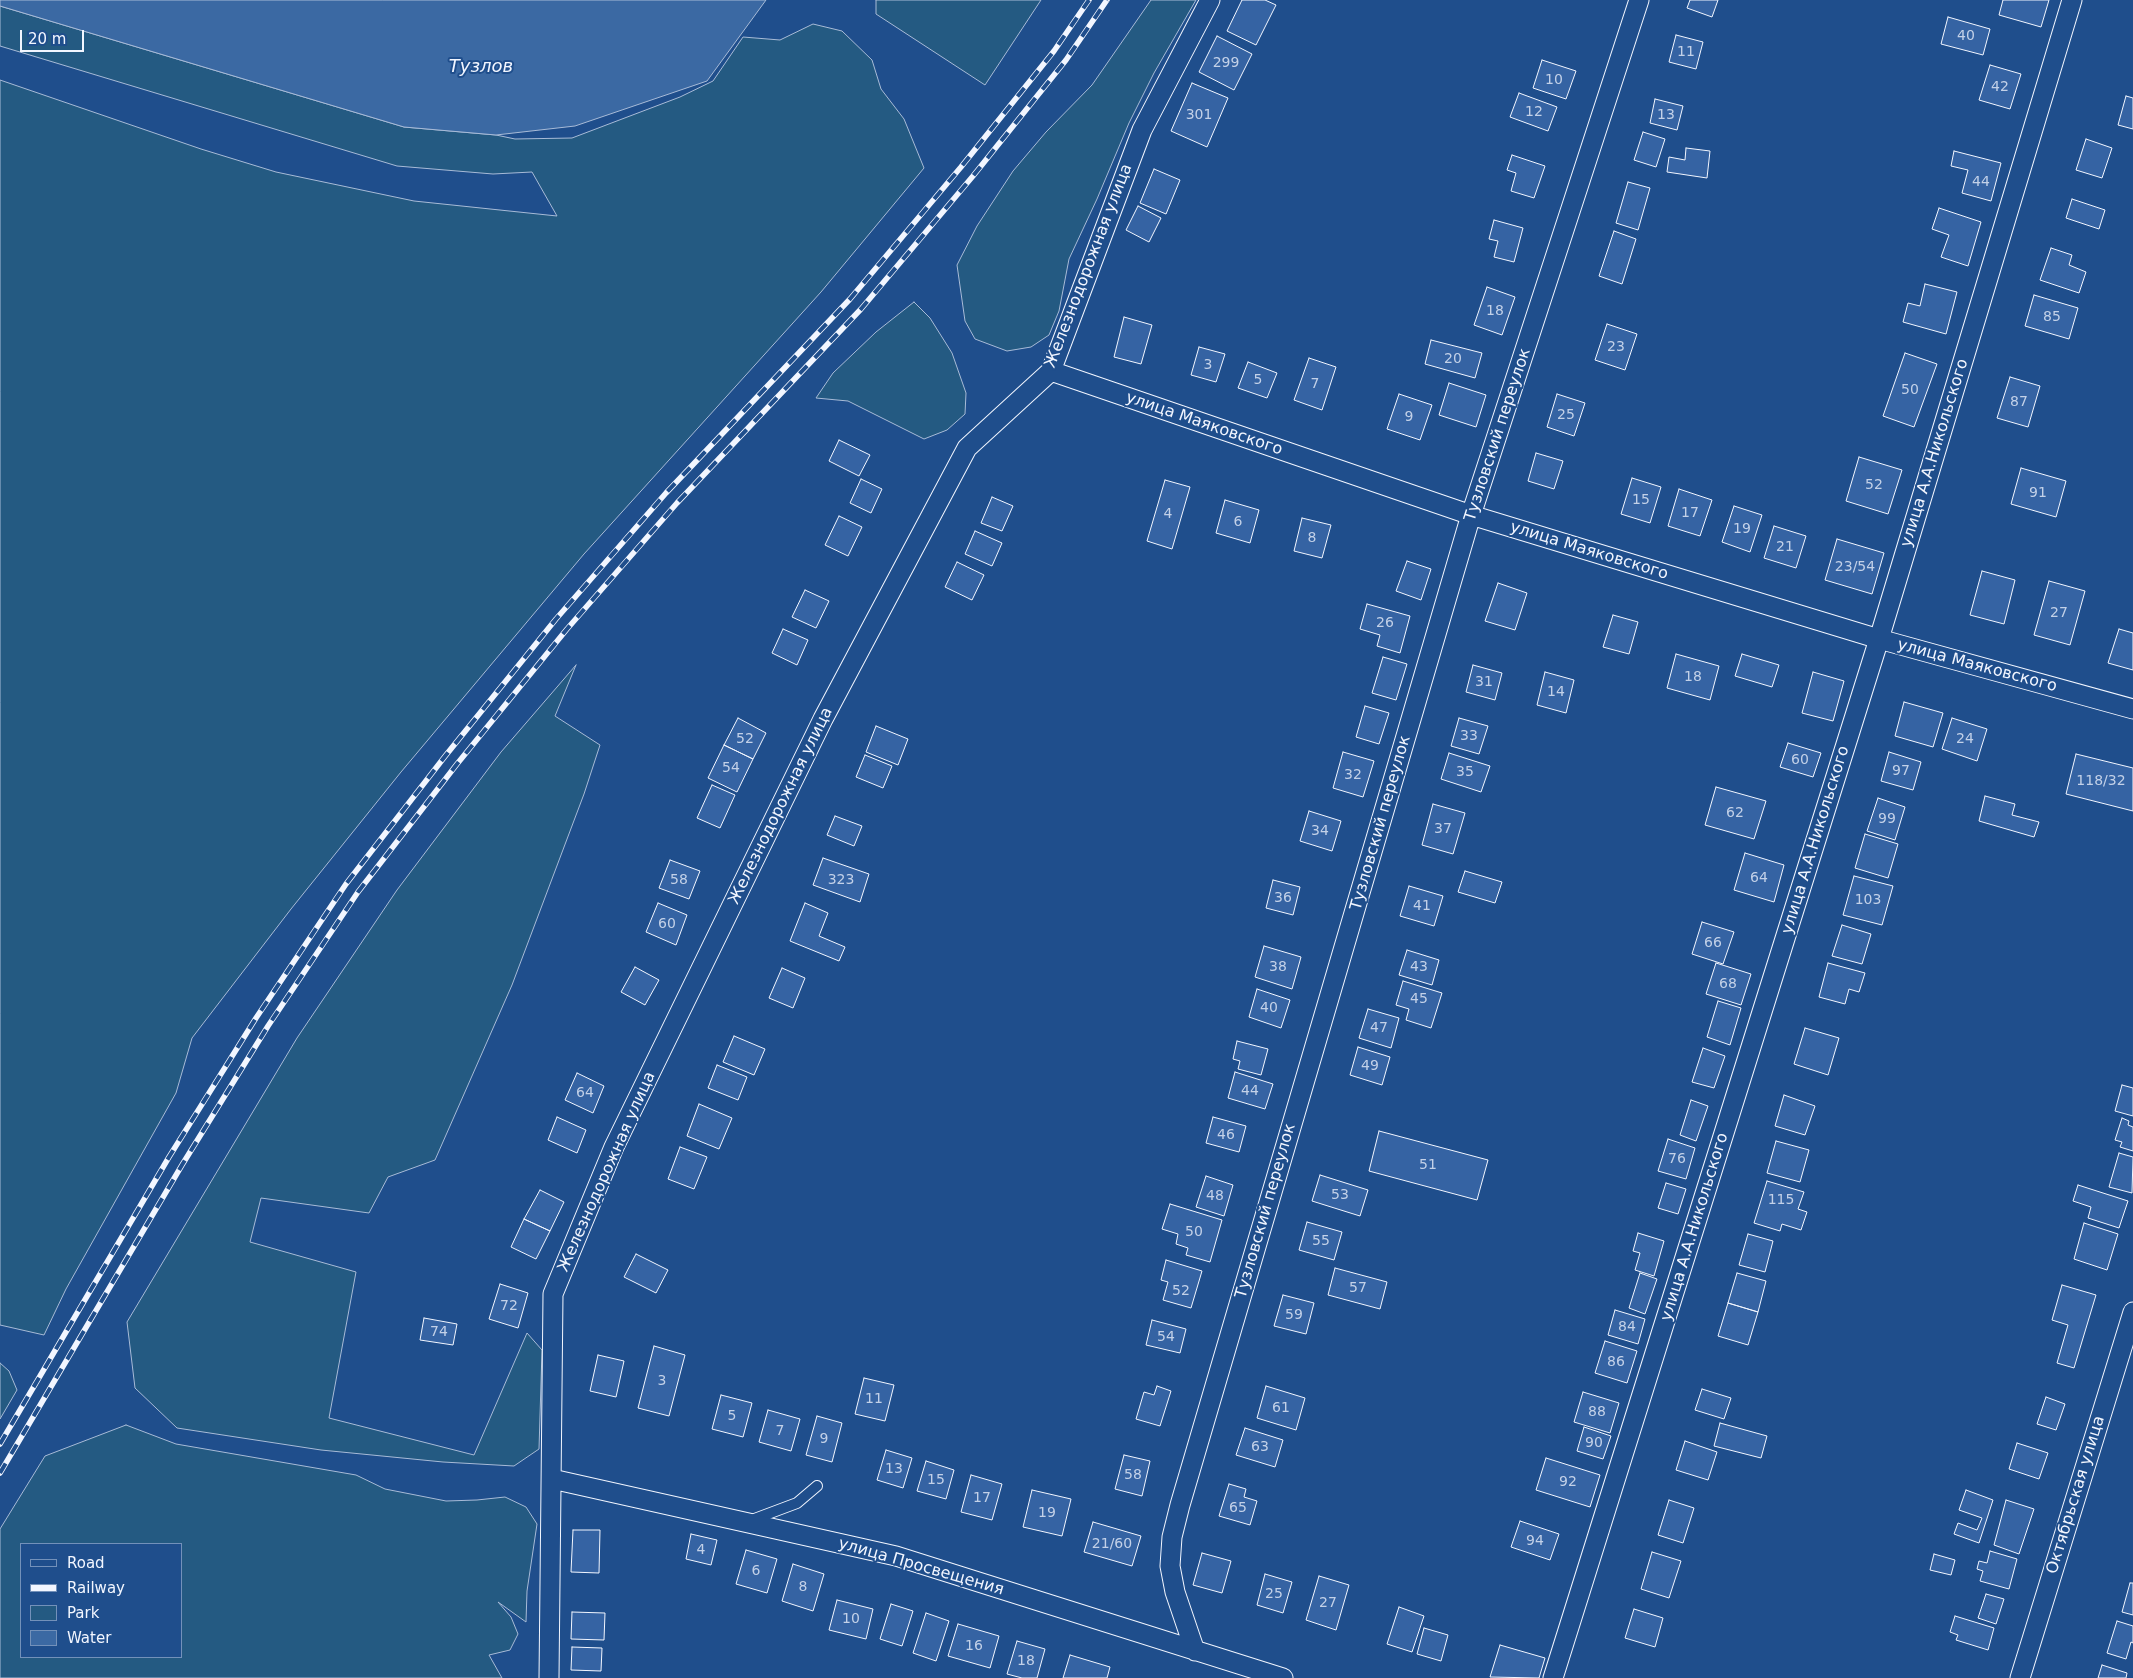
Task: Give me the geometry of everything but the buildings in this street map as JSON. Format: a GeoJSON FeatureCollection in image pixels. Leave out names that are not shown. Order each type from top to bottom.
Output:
{"type":"FeatureCollection","features":[{"type":"Feature","properties":{"kind":"street","name":"Железнодорожная улица"},"geometry":{"type":"LineString","coordinates":[[549,1678],[553,1294],[614,1147],[823,719],[967,448],[1051,371],[1142,130],[1210,0]]}},
{"type":"Feature","properties":{"kind":"street","name":"Тузловский переулок"},"geometry":{"type":"LineString","coordinates":[[1196,1651],[1175,1592],[1170,1566],[1172,1537],[1180,1505],[1471,515],[1639,0]]}},
{"type":"Feature","properties":{"kind":"street","name":"улица А.А.Никольского"},"geometry":{"type":"LineString","coordinates":[[1553,1678],[1879,639],[2072,0]]}},
{"type":"Feature","properties":{"kind":"street","name":"улица Маяковского"},"geometry":{"type":"LineString","coordinates":[[1051,371],[1471,515],[1879,639],[2133,709]]}},
{"type":"Feature","properties":{"kind":"street","name":"Октябрьская улица"},"geometry":{"type":"LineString","coordinates":[[2020,1678],[2133,1312]]}},
{"type":"Feature","properties":{"kind":"street","name":"улица Просвещения"},"geometry":{"type":"LineString","coordinates":[[552,1479],[896,1556],[1283,1678]]}},
{"type":"Feature","properties":{"kind":"lane"},"geometry":{"type":"LineString","coordinates":[[746,1522],[797,1503],[817,1486]]}},
{"type":"Feature","properties":{"kind":"green space"},"geometry":{"type":"Polygon","coordinates":[[[876,0],[1041,0],[985,85],[876,14],[876,0]]]}},
{"type":"Feature","properties":{"kind":"green space"},"geometry":{"type":"Polygon","coordinates":[[[1151,0],[1196,0],[1154,73],[1129,123],[1069,259],[1059,311],[1049,335],[1031,347],[1007,351],[975,339],[965,321],[957,265],[977,226],[1013,171],[1046,132],[1092,85],[1151,0]]]}},
{"type":"Feature","properties":{"kind":"green space"},"geometry":{"type":"Polygon","coordinates":[[[0,6],[404,127],[496,135],[515,139],[572,138],[680,97],[713,81],[743,37],[780,40],[813,24],[842,31],[872,60],[881,89],[904,119],[924,168],[821,292],[584,554],[401,772],[291,909],[192,1038],[176,1093],[66,1289],[44,1335],[0,1325],[0,80],[201,149],[276,172],[414,201],[557,216],[532,172],[493,174],[397,166],[0,46],[0,6]]]}},
{"type":"Feature","properties":{"kind":"green space"},"geometry":{"type":"Polygon","coordinates":[[[914,302],[930,318],[952,353],[966,393],[965,414],[947,430],[924,439],[848,401],[816,398],[833,373],[876,332],[914,302]]]}},
{"type":"Feature","properties":{"kind":"green space"},"geometry":{"type":"Polygon","coordinates":[[[576,665],[555,716],[600,745],[584,794],[512,985],[435,1160],[388,1177],[369,1213],[261,1198],[250,1242],[356,1272],[329,1418],[474,1455],[527,1333],[542,1350],[539,1449],[514,1466],[443,1462],[321,1450],[177,1428],[135,1388],[127,1322],[297,1038],[397,890],[501,752],[576,665]]]}},
{"type":"Feature","properties":{"kind":"green space"},"geometry":{"type":"Polygon","coordinates":[[[0,1363],[9,1371],[17,1390],[0,1419],[0,1363]]]}},
{"type":"Feature","properties":{"kind":"green space"},"geometry":{"type":"Polygon","coordinates":[[[126,1425],[176,1444],[356,1475],[385,1489],[446,1501],[505,1497],[526,1507],[537,1524],[527,1591],[526,1622],[498,1602],[511,1617],[518,1634],[510,1650],[489,1655],[502,1678],[0,1678],[0,1529],[45,1456],[126,1425]]]}},
{"type":"Feature","properties":{"kind":"water","name":"Тузлов"},"geometry":{"type":"Polygon","coordinates":[[[0,0],[766,0],[707,81],[575,126],[496,135],[404,127],[0,6],[0,0]]]}},
{"type":"Feature","properties":{"kind":"railway"},"geometry":{"type":"LineString","coordinates":[[0,1444],[169,1157],[256,1018],[346,884],[446,755],[556,619],[666,493],[850,299],[961,167],[1054,51],[1089,0]]}},
{"type":"Feature","properties":{"kind":"railway"},"geometry":{"type":"LineString","coordinates":[[0,1473],[182,1165],[268,1026],[358,892],[457,764],[567,629],[677,503],[861,309],[973,176],[1066,60],[1107,0]]}}]}
